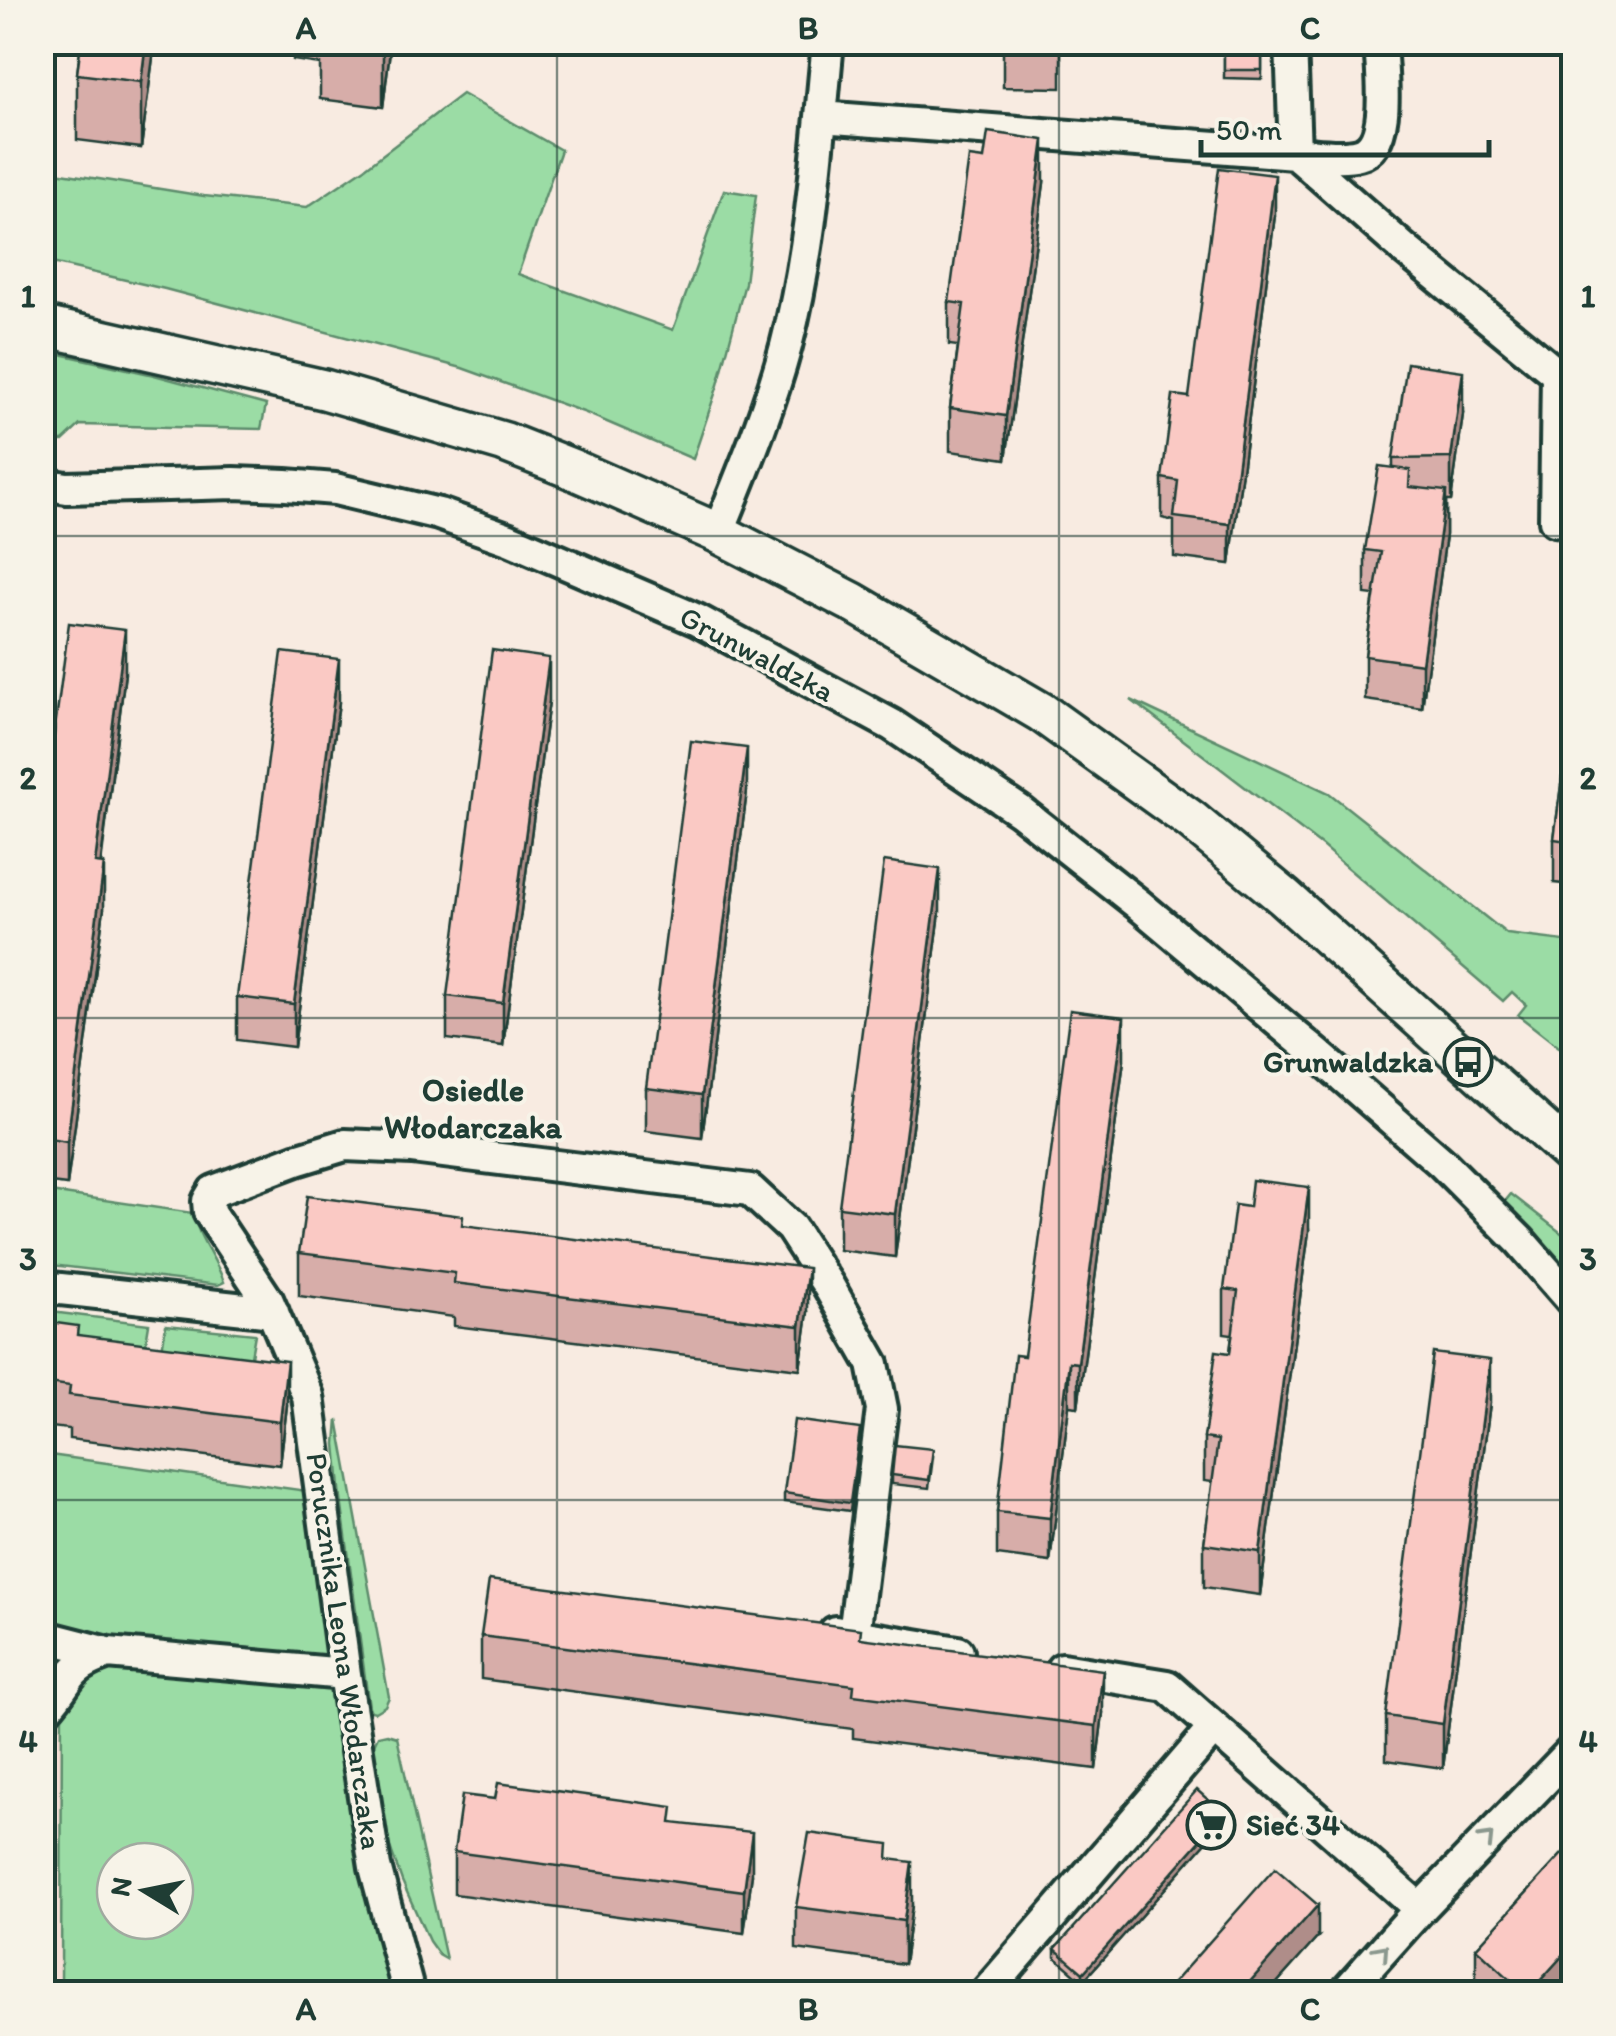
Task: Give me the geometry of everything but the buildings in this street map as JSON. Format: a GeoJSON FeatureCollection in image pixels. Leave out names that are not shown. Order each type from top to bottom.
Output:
{"type":"FeatureCollection","features":[{"type":"Feature","properties":{"kind":"street"},"geometry":{"type":"LineString","coordinates":[[718,533],[764,422],[786,344],[805,256],[828,42]]}},
{"type":"Feature","properties":{"kind":"street"},"geometry":{"type":"LineString","coordinates":[[1291,42],[1295,153],[1557,374],[1555,520],[1574,522]]}},
{"type":"Feature","properties":{"kind":"street"},"geometry":{"type":"LineString","coordinates":[[821,117],[1355,155],[1374,144],[1382,124],[1380,42]]}},
{"type":"Feature","properties":{"kind":"street"},"geometry":{"type":"LineString","coordinates":[[42,326],[326,390],[504,442],[718,533],[852,602],[1041,712],[1191,820],[1284,897],[1574,1157]]}},
{"type":"Feature","properties":{"kind":"street","name":"Grunwaldzka"},"geometry":{"type":"LineString","coordinates":[[42,484],[67,488],[234,483],[334,489],[439,514],[509,539],[713,629],[892,725],[1050,834],[1397,1122],[1520,1241],[1574,1302]]}},
{"type":"Feature","properties":{"kind":"street","name":"Porucznika Leona Włodarczaka"},"geometry":{"type":"LineString","coordinates":[[409,1994],[375,1867],[308,1396],[268,1301],[209,1212],[210,1196],[219,1188],[346,1145],[412,1148],[750,1190],[791,1228],[873,1364],[882,1408],[854,1635]]}},
{"type":"Feature","properties":{"kind":"street"},"geometry":{"type":"LineString","coordinates":[[42,1287],[273,1312]]}},
{"type":"Feature","properties":{"kind":"street"},"geometry":{"type":"LineString","coordinates":[[816,1629],[994,1658]]}},
{"type":"Feature","properties":{"kind":"street"},"geometry":{"type":"LineString","coordinates":[[42,1636],[108,1652],[345,1674]]}},
{"type":"Feature","properties":{"kind":"street"},"geometry":{"type":"LineString","coordinates":[[42,1712],[73,1673],[108,1652]]}},
{"type":"Feature","properties":{"kind":"street"},"geometry":{"type":"LineString","coordinates":[[1030,1664],[1167,1686],[1420,1909]]}},
{"type":"Feature","properties":{"kind":"street"},"geometry":{"type":"LineString","coordinates":[[984,1994],[1214,1728]]}},
{"type":"Feature","properties":{"kind":"street"},"geometry":{"type":"LineString","coordinates":[[1344,1994],[1574,1749]]}},
{"type":"Feature","properties":{"kind":"shaded area"},"geometry":{"type":"Polygon","coordinates":[[[62,1691],[61,1993],[43,1993],[42,1712],[62,1691]]]}},
{"type":"Feature","properties":{"kind":"green space"},"geometry":{"type":"Polygon","coordinates":[[[462,94],[561,150],[518,274],[673,330],[724,190],[756,195],[745,283],[718,385],[693,459],[586,413],[462,368],[165,289],[43,261],[43,170],[204,196],[307,207],[462,94]]]}},
{"type":"Feature","properties":{"kind":"green space"},"geometry":{"type":"Polygon","coordinates":[[[42,350],[266,405],[261,429],[80,425],[63,441],[46,441],[42,439],[42,350]]]}},
{"type":"Feature","properties":{"kind":"green space"},"geometry":{"type":"Polygon","coordinates":[[[1131,700],[1329,793],[1507,934],[1573,942],[1573,1058],[1518,1015],[1526,1005],[1512,992],[1503,1001],[1322,846],[1131,700]]]}},
{"type":"Feature","properties":{"kind":"green space"},"geometry":{"type":"Polygon","coordinates":[[[43,1191],[193,1213],[224,1282],[218,1285],[43,1264],[43,1191]]]}},
{"type":"Feature","properties":{"kind":"green space"},"geometry":{"type":"Polygon","coordinates":[[[1511,1194],[1573,1242],[1573,1303],[1494,1215],[1511,1194]]]}},
{"type":"Feature","properties":{"kind":"green space"},"geometry":{"type":"Polygon","coordinates":[[[43,1311],[149,1324],[143,1360],[43,1348],[43,1311]]]}},
{"type":"Feature","properties":{"kind":"green space"},"geometry":{"type":"Polygon","coordinates":[[[166,1325],[255,1334],[248,1373],[160,1362],[166,1325]]]}},
{"type":"Feature","properties":{"kind":"green space"},"geometry":{"type":"Polygon","coordinates":[[[338,1419],[389,1697],[385,1706],[375,1712],[369,1707],[341,1499],[338,1419]]]}},
{"type":"Feature","properties":{"kind":"green space"},"geometry":{"type":"Polygon","coordinates":[[[43,1454],[321,1493],[409,1993],[61,1993],[62,1692],[43,1712],[43,1454]]]}},
{"type":"Feature","properties":{"kind":"green space"},"geometry":{"type":"Polygon","coordinates":[[[378,1736],[397,1737],[446,1959],[429,1941],[384,1830],[371,1751],[378,1736]]]}},
{"type":"Feature","properties":{"kind":"place","name":"Grunwaldzka"},"geometry":{"type":"Point","coordinates":[1468,1062]}},
{"type":"Feature","properties":{"kind":"place","name":"Sieć 34"},"geometry":{"type":"Point","coordinates":[1211,1825]}},
{"type":"Feature","properties":{"kind":"district","name":"Osiedle Włodarczaka"},"geometry":{"type":"Point","coordinates":[473,1108]}}]}
